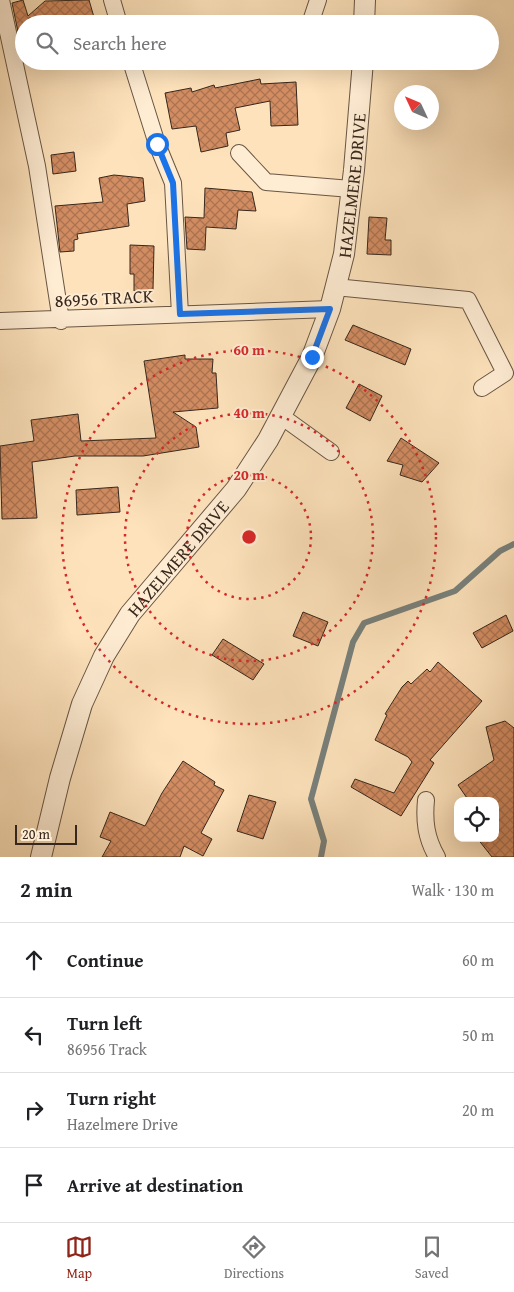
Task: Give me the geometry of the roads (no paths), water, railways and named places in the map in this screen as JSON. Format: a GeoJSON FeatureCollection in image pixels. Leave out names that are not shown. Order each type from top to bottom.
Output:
{"type":"FeatureCollection","features":[{"type":"Feature","properties":{"kind":"street"},"geometry":{"type":"LineString","coordinates":[[0,0],[15,67]]}},
{"type":"Feature","properties":{"kind":"street"},"geometry":{"type":"LineString","coordinates":[[112,0],[117,15]]}},
{"type":"Feature","properties":{"kind":"street"},"geometry":{"type":"LineString","coordinates":[[313,15],[318,0]]}},
{"type":"Feature","properties":{"kind":"street"},"geometry":{"type":"LineString","coordinates":[[364,0],[364,15]]}},
{"type":"Feature","properties":{"kind":"street"},"geometry":{"type":"LineString","coordinates":[[16,70],[37,166],[60,321]]}},
{"type":"Feature","properties":{"kind":"street"},"geometry":{"type":"LineString","coordinates":[[134,70],[157,144],[173,183],[180,314]]}},
{"type":"Feature","properties":{"kind":"street","name":"HAZELMERE DRIVE"},"geometry":{"type":"LineString","coordinates":[[41,857],[60,778],[82,704],[104,656],[130,614],[236,489],[268,440],[312,357],[330,309],[344,254],[352,189],[362,70]]}},
{"type":"Feature","properties":{"kind":"street"},"geometry":{"type":"LineString","coordinates":[[239,153],[266,182],[352,189]]}},
{"type":"Feature","properties":{"kind":"street"},"geometry":{"type":"LineString","coordinates":[[336,287],[468,300],[504,373],[482,388]]}},
{"type":"Feature","properties":{"kind":"street","name":"86956 TRACK"},"geometry":{"type":"LineString","coordinates":[[0,322],[330,309]]}},
{"type":"Feature","properties":{"kind":"street"},"geometry":{"type":"LineString","coordinates":[[281,416],[331,452]]}},
{"type":"Feature","properties":{"kind":"street"},"geometry":{"type":"LineString","coordinates":[[426,800],[424,820],[426,834],[436,857]]}},
{"type":"Feature","properties":{"kind":"waterway"},"geometry":{"type":"LineString","coordinates":[[321,857],[324,841],[311,799],[353,642],[364,623],[455,591],[500,551],[514,544]]}}]}
